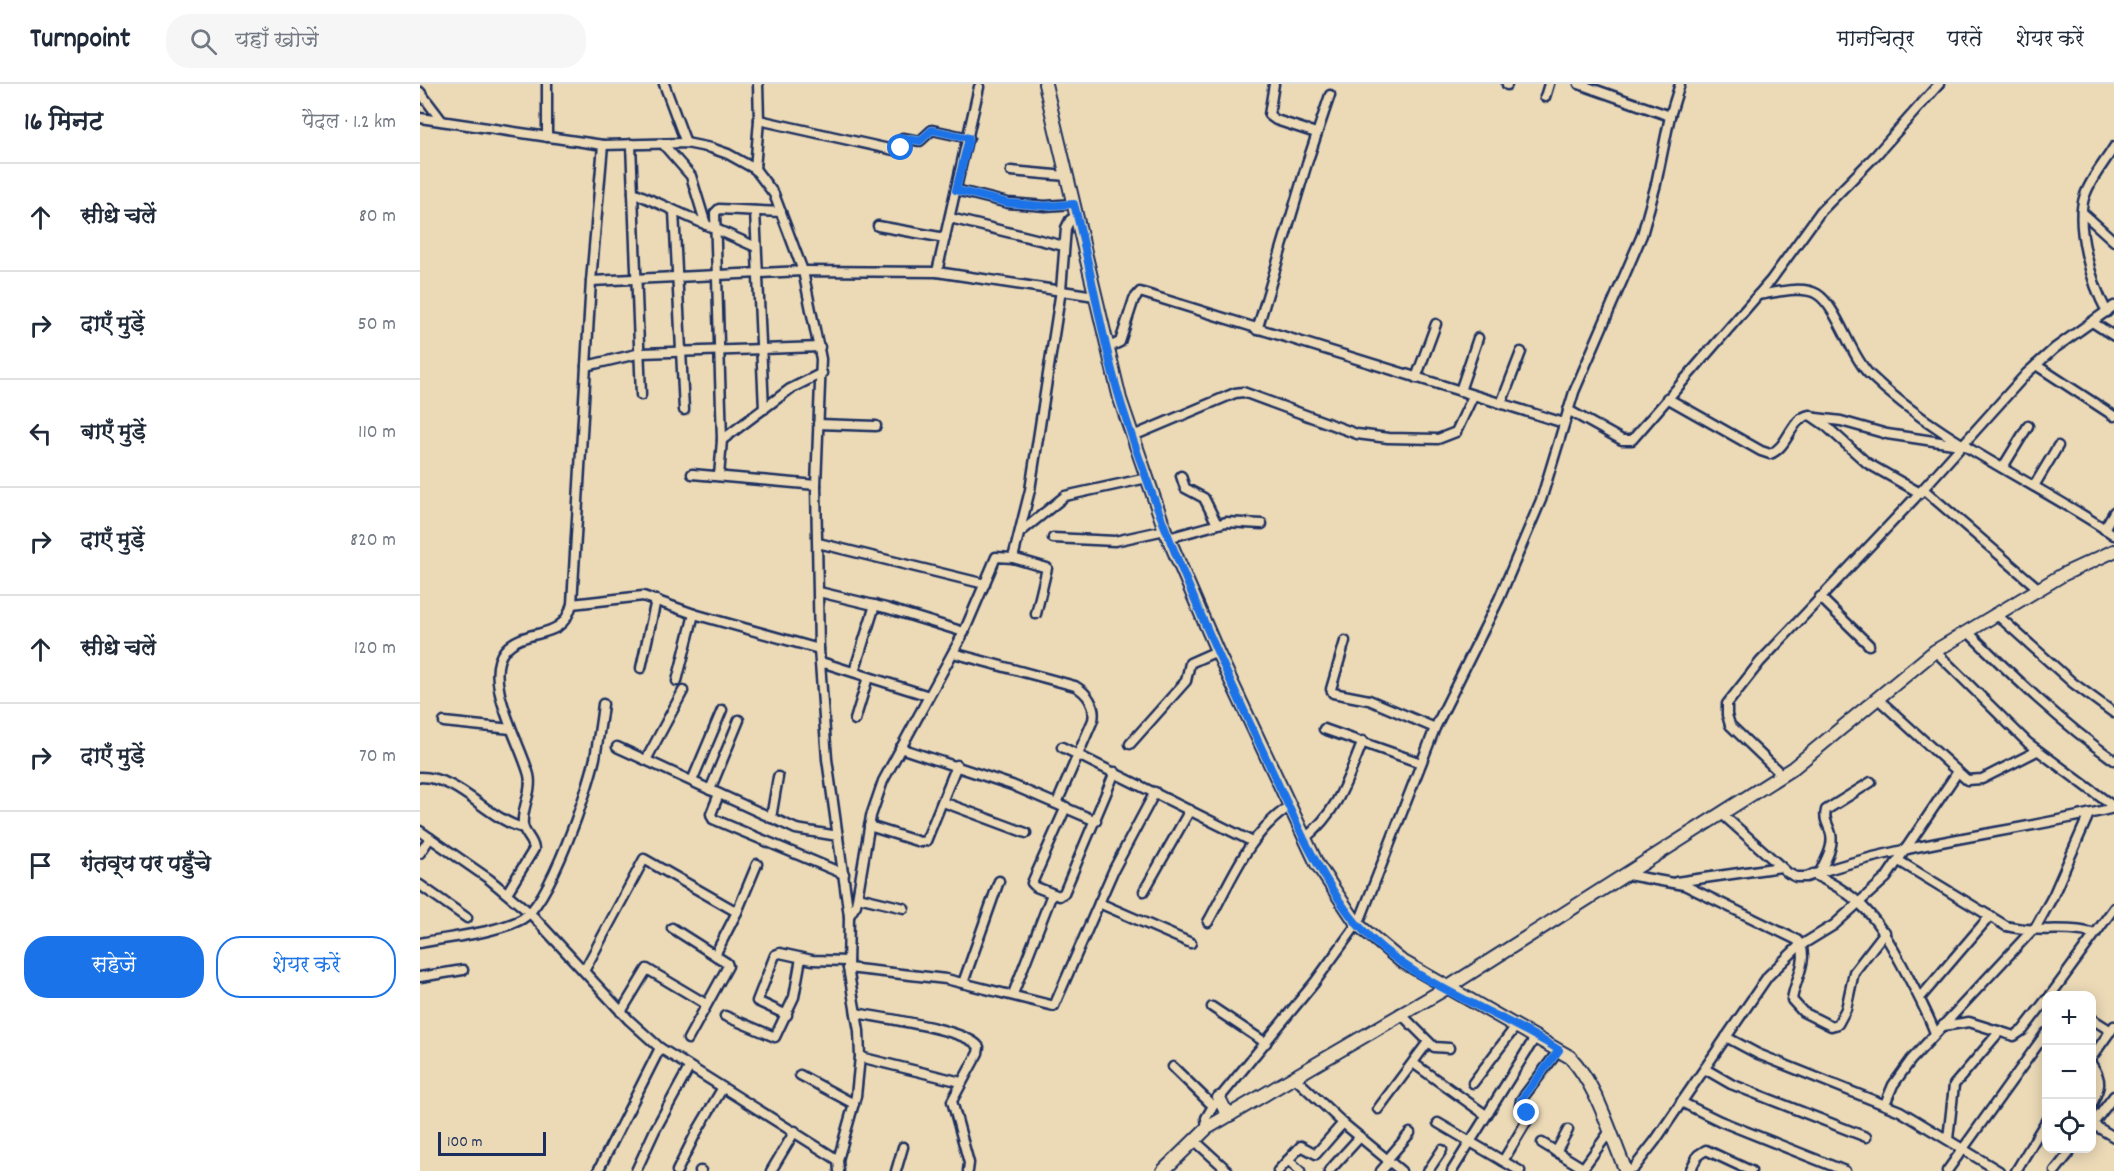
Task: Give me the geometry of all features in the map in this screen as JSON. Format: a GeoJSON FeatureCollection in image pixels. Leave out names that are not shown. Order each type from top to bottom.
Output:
{"type":"FeatureCollection","features":[{"type":"Feature","properties":{"kind":"main road"},"geometry":{"type":"LineString","coordinates":[[1045,84],[1120,399],[1147,478],[1167,534],[1217,651],[1304,839],[1348,911],[1359,922],[1447,987],[1559,1050],[1580,1068],[1610,1131],[1632,1170]]}},
{"type":"Feature","properties":{"kind":"main road"},"geometry":{"type":"LineString","coordinates":[[1164,1171],[1207,1128],[1447,987],[1521,938],[1628,875],[1782,776],[1840,731],[1935,651],[2039,589],[2114,551]]}},
{"type":"Feature","properties":{"kind":"main road"},"geometry":{"type":"LineString","coordinates":[[1447,987],[1508,1014],[1573,1052],[1595,1084],[1632,1170]]}},
{"type":"Feature","properties":{"kind":"main road"},"geometry":{"type":"LineString","coordinates":[[1216,1102],[1231,1114]]}},
{"type":"Feature","properties":{"kind":"street"},"geometry":{"type":"LineString","coordinates":[[547,84],[547,137]]}},
{"type":"Feature","properties":{"kind":"street"},"geometry":{"type":"LineString","coordinates":[[664,84],[686,143]]}},
{"type":"Feature","properties":{"kind":"street"},"geometry":{"type":"LineString","coordinates":[[754,169],[759,120],[758,84]]}},
{"type":"Feature","properties":{"kind":"street"},"geometry":{"type":"LineString","coordinates":[[1274,84],[1269,115],[1276,120],[1316,133]]}},
{"type":"Feature","properties":{"kind":"street"},"geometry":{"type":"LineString","coordinates":[[1545,97],[1549,84]]}},
{"type":"Feature","properties":{"kind":"street"},"geometry":{"type":"LineString","coordinates":[[1579,84],[1670,116]]}},
{"type":"Feature","properties":{"kind":"street"},"geometry":{"type":"LineString","coordinates":[[1207,1128],[1206,1118],[1216,1102],[1266,1042],[1359,922],[1435,728],[1515,563],[1548,483],[1568,410],[1642,235],[1656,184],[1670,116],[1680,84]]}},
{"type":"Feature","properties":{"kind":"street"},"geometry":{"type":"LineString","coordinates":[[1568,410],[1627,442],[1636,437],[1667,398],[1758,295],[1821,211],[1876,155],[1939,84]]}},
{"type":"Feature","properties":{"kind":"street"},"geometry":{"type":"LineString","coordinates":[[937,272],[979,87]]}},
{"type":"Feature","properties":{"kind":"street"},"geometry":{"type":"LineString","coordinates":[[420,92],[442,121]]}},
{"type":"Feature","properties":{"kind":"street"},"geometry":{"type":"LineString","coordinates":[[1257,330],[1316,133],[1330,95]]}},
{"type":"Feature","properties":{"kind":"street"},"geometry":{"type":"LineString","coordinates":[[420,118],[603,145],[686,143],[728,154],[754,169],[770,188],[781,212],[803,271],[820,347],[822,373],[816,485],[819,649],[826,759],[849,916],[848,964],[860,1057],[854,1104],[838,1160],[840,1171]]}},
{"type":"Feature","properties":{"kind":"street"},"geometry":{"type":"LineString","coordinates":[[759,120],[898,151],[903,138],[920,141],[932,130],[969,138]]}},
{"type":"Feature","properties":{"kind":"street"},"geometry":{"type":"LineString","coordinates":[[631,144],[641,395]]}},
{"type":"Feature","properties":{"kind":"street"},"geometry":{"type":"LineString","coordinates":[[663,144],[691,176],[706,225]]}},
{"type":"Feature","properties":{"kind":"street"},"geometry":{"type":"LineString","coordinates":[[507,893],[534,849],[523,828],[530,781],[511,729],[496,674],[500,658],[515,642],[561,627],[568,617],[572,604],[591,281],[603,145]]}},
{"type":"Feature","properties":{"kind":"street"},"geometry":{"type":"LineString","coordinates":[[1782,776],[1730,725],[1727,704],[1760,662],[2036,365],[2055,348],[2110,309],[2096,292],[2086,252],[2082,212],[2085,194],[2114,147]]}},
{"type":"Feature","properties":{"kind":"street"},"geometry":{"type":"LineString","coordinates":[[1011,171],[1066,176]]}},
{"type":"Feature","properties":{"kind":"street"},"geometry":{"type":"LineString","coordinates":[[956,190],[1008,203],[1075,210],[1068,223],[1064,246],[1060,290],[1030,490],[1022,531],[1013,558]]}},
{"type":"Feature","properties":{"kind":"street"},"geometry":{"type":"LineString","coordinates":[[633,192],[756,247]]}},
{"type":"Feature","properties":{"kind":"street"},"geometry":{"type":"LineString","coordinates":[[719,476],[722,440],[715,213],[719,209],[781,212]]}},
{"type":"Feature","properties":{"kind":"street"},"geometry":{"type":"LineString","coordinates":[[674,211],[679,353],[684,410]]}},
{"type":"Feature","properties":{"kind":"street"},"geometry":{"type":"LineString","coordinates":[[755,211],[764,409]]}},
{"type":"Feature","properties":{"kind":"street"},"geometry":{"type":"LineString","coordinates":[[2082,212],[2114,241]]}},
{"type":"Feature","properties":{"kind":"street"},"geometry":{"type":"LineString","coordinates":[[950,218],[1064,246]]}},
{"type":"Feature","properties":{"kind":"street"},"geometry":{"type":"LineString","coordinates":[[878,226],[945,238]]}},
{"type":"Feature","properties":{"kind":"street"},"geometry":{"type":"LineString","coordinates":[[591,281],[803,271],[937,272],[1095,296]]}},
{"type":"Feature","properties":{"kind":"street"},"geometry":{"type":"LineString","coordinates":[[1758,295],[1801,291],[1816,293],[1827,306],[1860,362],[1869,373],[1905,403],[1961,444],[2003,466],[2114,535]]}},
{"type":"Feature","properties":{"kind":"street"},"geometry":{"type":"LineString","coordinates":[[1107,348],[1120,342],[1134,299],[1140,292],[1564,423]]}},
{"type":"Feature","properties":{"kind":"street"},"geometry":{"type":"LineString","coordinates":[[2092,322],[2114,336]]}},
{"type":"Feature","properties":{"kind":"street"},"geometry":{"type":"LineString","coordinates":[[1416,378],[1436,324]]}},
{"type":"Feature","properties":{"kind":"street"},"geometry":{"type":"LineString","coordinates":[[1460,391],[1478,338]]}},
{"type":"Feature","properties":{"kind":"street"},"geometry":{"type":"LineString","coordinates":[[586,366],[640,353],[820,347]]}},
{"type":"Feature","properties":{"kind":"street"},"geometry":{"type":"LineString","coordinates":[[1501,404],[1521,352]]}},
{"type":"Feature","properties":{"kind":"street"},"geometry":{"type":"LineString","coordinates":[[2036,365],[2114,416]]}},
{"type":"Feature","properties":{"kind":"street"},"geometry":{"type":"LineString","coordinates":[[722,440],[789,389],[822,373]]}},
{"type":"Feature","properties":{"kind":"street"},"geometry":{"type":"LineString","coordinates":[[1133,436],[1235,393],[1243,392],[1357,434],[1388,438],[1438,439],[1453,435],[1460,428],[1473,396]]}},
{"type":"Feature","properties":{"kind":"street"},"geometry":{"type":"LineString","coordinates":[[1667,398],[1761,452],[1770,453],[1781,447],[1800,418],[1810,415],[1816,418],[1867,463],[1921,491],[2039,589]]}},
{"type":"Feature","properties":{"kind":"street"},"geometry":{"type":"LineString","coordinates":[[1816,418],[1840,421],[1903,438],[1961,444]]}},
{"type":"Feature","properties":{"kind":"street"},"geometry":{"type":"LineString","coordinates":[[818,424],[876,426]]}},
{"type":"Feature","properties":{"kind":"street"},"geometry":{"type":"LineString","coordinates":[[2003,466],[2028,426]]}},
{"type":"Feature","properties":{"kind":"street"},"geometry":{"type":"LineString","coordinates":[[2034,486],[2058,447]]}},
{"type":"Feature","properties":{"kind":"street"},"geometry":{"type":"LineString","coordinates":[[692,474],[816,485]]}},
{"type":"Feature","properties":{"kind":"street"},"geometry":{"type":"LineString","coordinates":[[1181,476],[1185,488],[1204,498],[1217,524]]}},
{"type":"Feature","properties":{"kind":"street"},"geometry":{"type":"LineString","coordinates":[[1022,531],[1065,496],[1147,478]]}},
{"type":"Feature","properties":{"kind":"street"},"geometry":{"type":"LineString","coordinates":[[2104,529],[2114,512]]}},
{"type":"Feature","properties":{"kind":"street"},"geometry":{"type":"LineString","coordinates":[[1053,538],[1115,541],[1233,522],[1263,524]]}},
{"type":"Feature","properties":{"kind":"street"},"geometry":{"type":"LineString","coordinates":[[818,543],[985,584]]}},
{"type":"Feature","properties":{"kind":"street"},"geometry":{"type":"LineString","coordinates":[[849,916],[855,910],[869,826],[883,781],[964,632],[996,557],[1013,558],[1047,568],[1036,614]]}},
{"type":"Feature","properties":{"kind":"street"},"geometry":{"type":"LineString","coordinates":[[819,592],[874,605],[964,632]]}},
{"type":"Feature","properties":{"kind":"street"},"geometry":{"type":"LineString","coordinates":[[572,604],[637,596],[819,649]]}},
{"type":"Feature","properties":{"kind":"street"},"geometry":{"type":"LineString","coordinates":[[1820,597],[1869,645]]}},
{"type":"Feature","properties":{"kind":"street"},"geometry":{"type":"LineString","coordinates":[[640,668],[656,600]]}},
{"type":"Feature","properties":{"kind":"street"},"geometry":{"type":"LineString","coordinates":[[854,672],[874,605]]}},
{"type":"Feature","properties":{"kind":"street"},"geometry":{"type":"LineString","coordinates":[[677,681],[694,614]]}},
{"type":"Feature","properties":{"kind":"street"},"geometry":{"type":"LineString","coordinates":[[1995,614],[2073,683],[2114,713]]}},
{"type":"Feature","properties":{"kind":"street"},"geometry":{"type":"LineString","coordinates":[[1967,631],[2046,708],[2114,760]]}},
{"type":"Feature","properties":{"kind":"street"},"geometry":{"type":"LineString","coordinates":[[1345,641],[1331,689],[1333,693],[1376,702],[1435,728]]}},
{"type":"Feature","properties":{"kind":"street"},"geometry":{"type":"LineString","coordinates":[[1130,744],[1186,681],[1190,663],[1217,651]]}},
{"type":"Feature","properties":{"kind":"street"},"geometry":{"type":"LineString","coordinates":[[1722,814],[1781,867],[1796,877],[1866,857],[2090,814],[2114,807],[2037,751],[1935,651]]}},
{"type":"Feature","properties":{"kind":"street"},"geometry":{"type":"LineString","coordinates":[[953,653],[1075,686],[1082,690],[1094,708],[1094,714],[1032,883],[1052,894],[1060,896],[1064,893],[1115,772]]}},
{"type":"Feature","properties":{"kind":"street"},"geometry":{"type":"LineString","coordinates":[[820,662],[929,696]]}},
{"type":"Feature","properties":{"kind":"street"},"geometry":{"type":"LineString","coordinates":[[855,720],[868,677]]}},
{"type":"Feature","properties":{"kind":"street"},"geometry":{"type":"LineString","coordinates":[[646,760],[683,691]]}},
{"type":"Feature","properties":{"kind":"street"},"geometry":{"type":"LineString","coordinates":[[1877,698],[1967,780],[1975,781],[2037,751]]}},
{"type":"Feature","properties":{"kind":"street"},"geometry":{"type":"LineString","coordinates":[[422,940],[506,925],[530,913],[558,864],[585,794],[594,759],[603,704]]}},
{"type":"Feature","properties":{"kind":"street"},"geometry":{"type":"LineString","coordinates":[[692,781],[722,710]]}},
{"type":"Feature","properties":{"kind":"street"},"geometry":{"type":"LineString","coordinates":[[740,720],[715,792],[711,814],[713,819],[844,874]]}},
{"type":"Feature","properties":{"kind":"street"},"geometry":{"type":"LineString","coordinates":[[444,722],[511,729]]}},
{"type":"Feature","properties":{"kind":"street"},"geometry":{"type":"LineString","coordinates":[[1324,729],[1421,763]]}},
{"type":"Feature","properties":{"kind":"street"},"geometry":{"type":"LineString","coordinates":[[1304,839],[1326,820],[1335,806],[1363,741]]}},
{"type":"Feature","properties":{"kind":"street"},"geometry":{"type":"LineString","coordinates":[[617,747],[771,818],[804,831],[838,836]]}},
{"type":"Feature","properties":{"kind":"street"},"geometry":{"type":"LineString","coordinates":[[1062,747],[1253,842]]}},
{"type":"Feature","properties":{"kind":"street"},"geometry":{"type":"LineString","coordinates":[[900,748],[934,761],[957,765],[1096,821]]}},
{"type":"Feature","properties":{"kind":"street"},"geometry":{"type":"LineString","coordinates":[[869,826],[924,843],[957,765]]}},
{"type":"Feature","properties":{"kind":"street"},"geometry":{"type":"LineString","coordinates":[[1632,1170],[1655,1142],[1768,976],[1785,957],[1834,925],[1886,878],[1957,773]]}},
{"type":"Feature","properties":{"kind":"street"},"geometry":{"type":"LineString","coordinates":[[420,777],[431,777],[449,784],[504,820],[523,828]]}},
{"type":"Feature","properties":{"kind":"street"},"geometry":{"type":"LineString","coordinates":[[771,818],[778,777]]}},
{"type":"Feature","properties":{"kind":"street"},"geometry":{"type":"LineString","coordinates":[[1816,873],[1832,842],[1832,836],[1825,820],[1826,810],[1871,782]]}},
{"type":"Feature","properties":{"kind":"street"},"geometry":{"type":"LineString","coordinates":[[787,1015],[761,1005],[757,999],[775,955],[780,953],[963,982],[1054,1006],[1114,869],[1155,792]]}},
{"type":"Feature","properties":{"kind":"street"},"geometry":{"type":"LineString","coordinates":[[943,802],[1026,832]]}},
{"type":"Feature","properties":{"kind":"street"},"geometry":{"type":"LineString","coordinates":[[1208,922],[1253,842],[1275,818],[1289,807]]}},
{"type":"Feature","properties":{"kind":"street"},"geometry":{"type":"LineString","coordinates":[[1144,891],[1190,810]]}},
{"type":"Feature","properties":{"kind":"street"},"geometry":{"type":"LineString","coordinates":[[1885,1104],[1901,1072],[1937,1030],[1969,1001],[2033,929],[2045,912],[2090,814]]}},
{"type":"Feature","properties":{"kind":"street"},"geometry":{"type":"LineString","coordinates":[[420,831],[507,893],[530,913],[621,1012],[660,1048],[838,1160]]}},
{"type":"Feature","properties":{"kind":"street"},"geometry":{"type":"LineString","coordinates":[[420,853],[430,838]]}},
{"type":"Feature","properties":{"kind":"street"},"geometry":{"type":"LineString","coordinates":[[584,971],[644,859],[737,912]]}},
{"type":"Feature","properties":{"kind":"street"},"geometry":{"type":"LineString","coordinates":[[1899,861],[2006,926],[2033,929],[2078,929],[2095,934]]}},
{"type":"Feature","properties":{"kind":"street"},"geometry":{"type":"LineString","coordinates":[[716,956],[757,864]]}},
{"type":"Feature","properties":{"kind":"street"},"geometry":{"type":"LineString","coordinates":[[1673,883],[1781,867]]}},
{"type":"Feature","properties":{"kind":"street"},"geometry":{"type":"LineString","coordinates":[[1816,873],[1860,903],[1885,932],[1937,1030]]}},
{"type":"Feature","properties":{"kind":"street"},"geometry":{"type":"LineString","coordinates":[[1628,875],[1673,883],[1718,900],[1786,933],[1802,945]]}},
{"type":"Feature","properties":{"kind":"street"},"geometry":{"type":"LineString","coordinates":[[963,982],[999,881]]}},
{"type":"Feature","properties":{"kind":"street"},"geometry":{"type":"LineString","coordinates":[[420,885],[467,918]]}},
{"type":"Feature","properties":{"kind":"street"},"geometry":{"type":"LineString","coordinates":[[1013,994],[1052,894]]}},
{"type":"Feature","properties":{"kind":"street"},"geometry":{"type":"LineString","coordinates":[[858,897],[904,908]]}},
{"type":"Feature","properties":{"kind":"street"},"geometry":{"type":"LineString","coordinates":[[1099,903],[1191,943]]}},
{"type":"Feature","properties":{"kind":"street"},"geometry":{"type":"LineString","coordinates":[[2054,991],[2114,908]]}},
{"type":"Feature","properties":{"kind":"street"},"geometry":{"type":"LineString","coordinates":[[1920,998],[1990,916]]}},
{"type":"Feature","properties":{"kind":"street"},"geometry":{"type":"LineString","coordinates":[[672,928],[727,963],[728,966],[688,1039]]}},
{"type":"Feature","properties":{"kind":"street"},"geometry":{"type":"LineString","coordinates":[[1802,945],[1802,965],[1792,1000],[1803,1012],[1835,1026],[1846,1009],[1854,972],[1885,932]]}},
{"type":"Feature","properties":{"kind":"street"},"geometry":{"type":"LineString","coordinates":[[725,1016],[775,1037],[787,1015],[797,986],[801,958]]}},
{"type":"Feature","properties":{"kind":"street"},"geometry":{"type":"LineString","coordinates":[[621,1012],[647,969],[706,1004]]}},
{"type":"Feature","properties":{"kind":"street"},"geometry":{"type":"LineString","coordinates":[[420,977],[463,970]]}},
{"type":"Feature","properties":{"kind":"street"},"geometry":{"type":"LineString","coordinates":[[1937,1030],[1969,1022],[2018,1035],[2042,1005]]}},
{"type":"Feature","properties":{"kind":"street"},"geometry":{"type":"LineString","coordinates":[[1212,1007],[1266,1042]]}},
{"type":"Feature","properties":{"kind":"street"},"geometry":{"type":"LineString","coordinates":[[856,1013],[940,1029],[975,1041],[979,1047],[978,1053],[952,1101],[969,1163],[968,1171]]}},
{"type":"Feature","properties":{"kind":"street"},"geometry":{"type":"LineString","coordinates":[[1400,1013],[1428,1042],[1439,1049],[1449,1048]]}},
{"type":"Feature","properties":{"kind":"street"},"geometry":{"type":"LineString","coordinates":[[2096,1021],[2112,1028],[2096,1050]]}},
{"type":"Feature","properties":{"kind":"street"},"geometry":{"type":"LineString","coordinates":[[1473,1083],[1516,1026]]}},
{"type":"Feature","properties":{"kind":"street"},"geometry":{"type":"LineString","coordinates":[[1948,1139],[1954,1085],[2000,1031]]}},
{"type":"Feature","properties":{"kind":"street"},"geometry":{"type":"LineString","coordinates":[[1452,1171],[1536,1036]]}},
{"type":"Feature","properties":{"kind":"street"},"geometry":{"type":"LineString","coordinates":[[1726,1037],[1751,1051],[1885,1104],[1923,1123],[2000,1171]]}},
{"type":"Feature","properties":{"kind":"street"},"geometry":{"type":"LineString","coordinates":[[1947,1171],[2042,1039]]}},
{"type":"Feature","properties":{"kind":"street"},"geometry":{"type":"LineString","coordinates":[[1378,1109],[1428,1042]]}},
{"type":"Feature","properties":{"kind":"street"},"geometry":{"type":"LineString","coordinates":[[598,1171],[660,1048]]}},
{"type":"Feature","properties":{"kind":"street"},"geometry":{"type":"LineString","coordinates":[[1503,1161],[1528,1119],[1527,1113],[1520,1106],[1521,1100],[1559,1050]]}},
{"type":"Feature","properties":{"kind":"street"},"geometry":{"type":"LineString","coordinates":[[860,1057],[961,1082]]}},
{"type":"Feature","properties":{"kind":"street"},"geometry":{"type":"LineString","coordinates":[[1413,1063],[1486,1116]]}},
{"type":"Feature","properties":{"kind":"street"},"geometry":{"type":"LineString","coordinates":[[1173,1067],[1216,1102]]}},
{"type":"Feature","properties":{"kind":"street"},"geometry":{"type":"LineString","coordinates":[[636,1171],[655,1130],[689,1068]]}},
{"type":"Feature","properties":{"kind":"street"},"geometry":{"type":"LineString","coordinates":[[1705,1069],[1731,1084],[1866,1137]]}},
{"type":"Feature","properties":{"kind":"street"},"geometry":{"type":"LineString","coordinates":[[2096,1072],[2101,1083],[2096,1094]]}},
{"type":"Feature","properties":{"kind":"street"},"geometry":{"type":"LineString","coordinates":[[800,1075],[854,1104]]}},
{"type":"Feature","properties":{"kind":"street"},"geometry":{"type":"LineString","coordinates":[[1294,1077],[1343,1123],[1401,1171]]}},
{"type":"Feature","properties":{"kind":"street"},"geometry":{"type":"LineString","coordinates":[[677,1171],[696,1133],[723,1089]]}},
{"type":"Feature","properties":{"kind":"street"},"geometry":{"type":"LineString","coordinates":[[2096,1119],[2114,1096]]}},
{"type":"Feature","properties":{"kind":"street"},"geometry":{"type":"LineString","coordinates":[[1681,1102],[1720,1121],[1845,1171]]}},
{"type":"Feature","properties":{"kind":"street"},"geometry":{"type":"LineString","coordinates":[[1278,1171],[1302,1146],[1312,1154],[1316,1154],[1343,1123]]}},
{"type":"Feature","properties":{"kind":"street"},"geometry":{"type":"LineString","coordinates":[[1438,1123],[1520,1171]]}},
{"type":"Feature","properties":{"kind":"street"},"geometry":{"type":"LineString","coordinates":[[2096,1126],[2114,1137]]}},
{"type":"Feature","properties":{"kind":"street"},"geometry":{"type":"LineString","coordinates":[[2016,1171],[2042,1128]]}},
{"type":"Feature","properties":{"kind":"street"},"geometry":{"type":"LineString","coordinates":[[1556,1152],[1568,1130]]}},
{"type":"Feature","properties":{"kind":"street"},"geometry":{"type":"LineString","coordinates":[[771,1171],[795,1131]]}},
{"type":"Feature","properties":{"kind":"street"},"geometry":{"type":"LineString","coordinates":[[1542,1143],[1582,1170],[1610,1131]]}},
{"type":"Feature","properties":{"kind":"street"},"geometry":{"type":"LineString","coordinates":[[1381,1171],[1410,1132]]}},
{"type":"Feature","properties":{"kind":"street"},"geometry":{"type":"LineString","coordinates":[[1329,1171],[1360,1137]]}},
{"type":"Feature","properties":{"kind":"street"},"geometry":{"type":"LineString","coordinates":[[1194,1140],[1228,1171]]}},
{"type":"Feature","properties":{"kind":"street"},"geometry":{"type":"LineString","coordinates":[[897,1171],[903,1147]]}},
{"type":"Feature","properties":{"kind":"street"},"geometry":{"type":"LineString","coordinates":[[1428,1171],[1442,1150]]}},
{"type":"Feature","properties":{"kind":"street"},"geometry":{"type":"LineString","coordinates":[[1690,1171],[1698,1155],[1706,1150],[1748,1170]]}},
{"type":"Feature","properties":{"kind":"street"},"geometry":{"type":"LineString","coordinates":[[2055,1171],[2070,1153]]}},
{"type":"Feature","properties":{"kind":"street"},"geometry":{"type":"LineString","coordinates":[[1288,1160],[1300,1171]]}},
{"type":"Feature","properties":{"kind":"route"},"geometry":{"type":"LineString","coordinates":[[901,148],[903,138],[920,141],[927,132],[932,130],[969,138],[956,190],[1008,203],[1045,206],[1074,204],[1120,399],[1165,530],[1217,651],[1304,839],[1339,899],[1358,924],[1373,938],[1400,960],[1444,988],[1559,1050],[1521,1100],[1521,1109],[1527,1113]]}}]}
